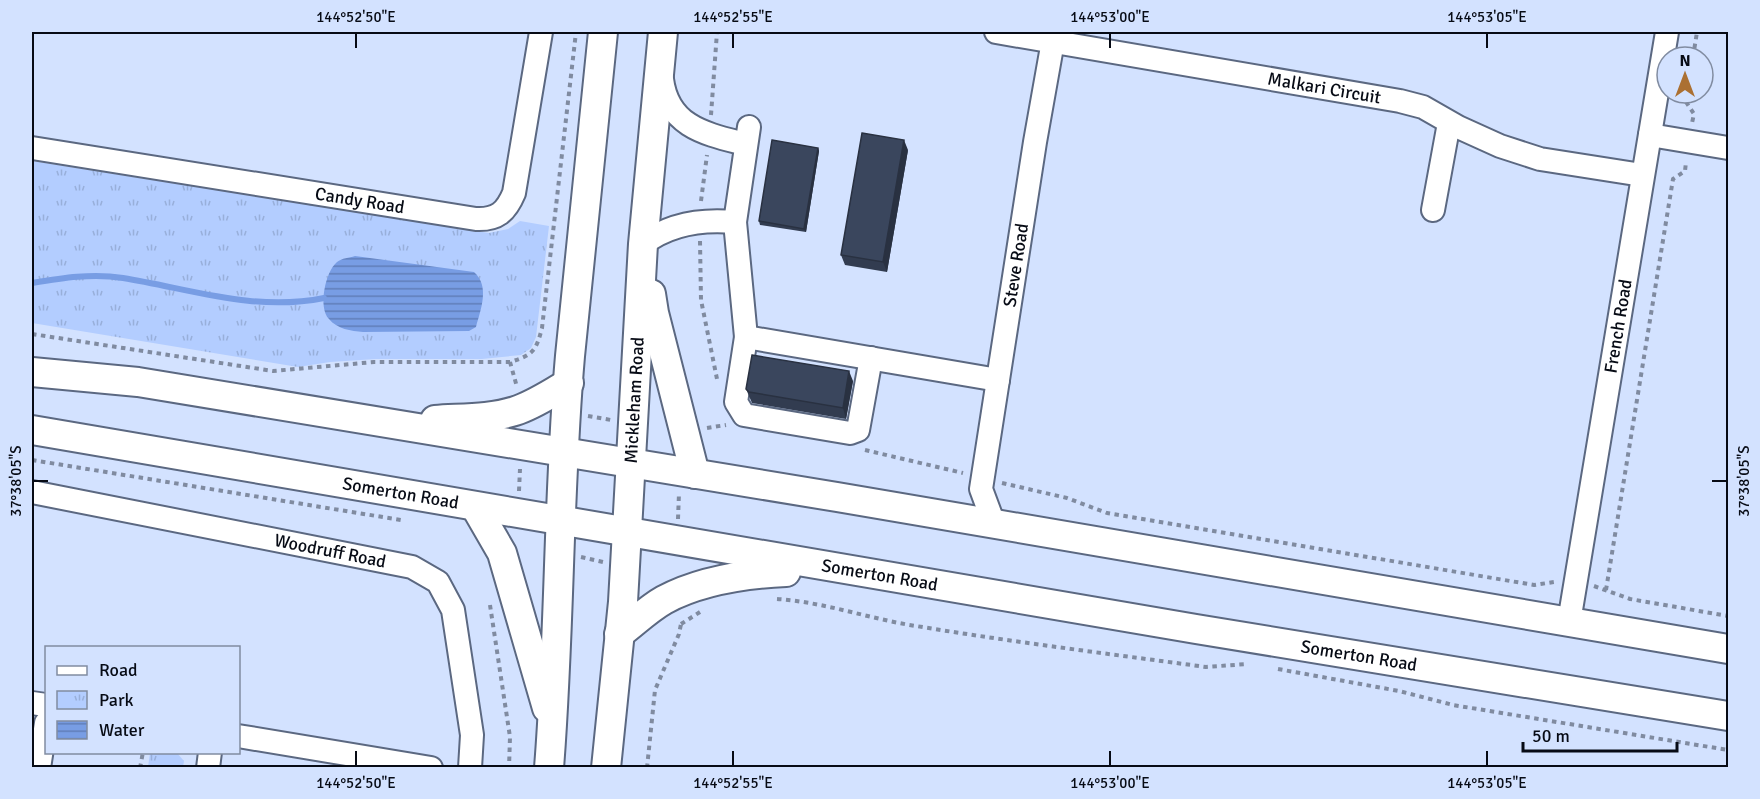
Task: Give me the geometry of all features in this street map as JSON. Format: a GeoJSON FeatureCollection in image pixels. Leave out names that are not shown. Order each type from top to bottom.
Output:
{"type":"FeatureCollection","features":[{"type":"Feature","properties":{"kind":"main road"},"geometry":{"type":"LineString","coordinates":[[549,768],[569,383],[603,32]]}},
{"type":"Feature","properties":{"kind":"main road","name":"Mickleham Road"},"geometry":{"type":"LineString","coordinates":[[606,768],[623,602],[643,244],[663,32]]}},
{"type":"Feature","properties":{"kind":"main road"},"geometry":{"type":"LineString","coordinates":[[643,244],[654,313],[688,472]]}},
{"type":"Feature","properties":{"kind":"main road"},"geometry":{"type":"LineString","coordinates":[[32,372],[138,382],[951,516],[1728,649]]}},
{"type":"Feature","properties":{"kind":"main road"},"geometry":{"type":"LineString","coordinates":[[385,423],[514,412],[535,403],[569,383]]}},
{"type":"Feature","properties":{"kind":"main road","name":"Somerton Road"},"geometry":{"type":"LineString","coordinates":[[32,430],[677,542],[1728,716]]}},
{"type":"Feature","properties":{"kind":"main road"},"geometry":{"type":"LineString","coordinates":[[476,508],[502,553],[552,727]]}},
{"type":"Feature","properties":{"kind":"main road"},"geometry":{"type":"LineString","coordinates":[[619,634],[663,601],[693,588],[748,574],[839,569]]}},
{"type":"Feature","properties":{"kind":"street","name":"Candy Road"},"geometry":{"type":"LineString","coordinates":[[32,148],[476,219],[494,218],[507,208],[514,193],[541,32]]}},
{"type":"Feature","properties":{"kind":"street","name":"Malkari Circuit"},"geometry":{"type":"LineString","coordinates":[[996,32],[1400,101],[1423,107],[1449,123],[1500,146],[1540,159],[1642,175]]}},
{"type":"Feature","properties":{"kind":"street","name":"French Road"},"geometry":{"type":"LineString","coordinates":[[1569,622],[1667,32]]}},
{"type":"Feature","properties":{"kind":"street","name":"Steve Road"},"geometry":{"type":"LineString","coordinates":[[982,484],[1053,41]]}},
{"type":"Feature","properties":{"kind":"street"},"geometry":{"type":"LineString","coordinates":[[659,63],[663,92],[673,111],[698,131],[747,135],[735,222],[746,337],[736,402],[744,415],[850,433],[858,430],[871,358]]}},
{"type":"Feature","properties":{"kind":"street"},"geometry":{"type":"LineString","coordinates":[[1433,210],[1449,123]]}},
{"type":"Feature","properties":{"kind":"street"},"geometry":{"type":"LineString","coordinates":[[1650,135],[1728,148]]}},
{"type":"Feature","properties":{"kind":"street"},"geometry":{"type":"LineString","coordinates":[[643,244],[655,234],[670,228],[699,222],[735,222]]}},
{"type":"Feature","properties":{"kind":"street"},"geometry":{"type":"LineString","coordinates":[[746,337],[998,380]]}},
{"type":"Feature","properties":{"kind":"street"},"geometry":{"type":"LineString","coordinates":[[951,516],[970,504],[982,484]]}},
{"type":"Feature","properties":{"kind":"street"},"geometry":{"type":"LineString","coordinates":[[982,484],[994,524]]}},
{"type":"Feature","properties":{"kind":"street","name":"Woodruff Road"},"geometry":{"type":"LineString","coordinates":[[32,492],[412,567],[438,582],[453,610],[472,735],[470,768]]}},
{"type":"Feature","properties":{"kind":"street"},"geometry":{"type":"LineString","coordinates":[[39,768],[45,729]]}},
{"type":"Feature","properties":{"kind":"street"},"geometry":{"type":"LineString","coordinates":[[240,736],[431,768]]}},
{"type":"Feature","properties":{"kind":"path"},"geometry":{"type":"LineString","coordinates":[[32,334],[273,371],[374,362],[510,362],[527,357],[537,347],[542,328],[576,32]]}},
{"type":"Feature","properties":{"kind":"path"},"geometry":{"type":"LineString","coordinates":[[1606,590],[1673,179],[1684,171],[1694,114],[1688,105]]}},
{"type":"Feature","properties":{"kind":"path"},"geometry":{"type":"LineString","coordinates":[[726,426],[735,428]]}},
{"type":"Feature","properties":{"kind":"path"},"geometry":{"type":"LineString","coordinates":[[518,515],[521,445]]}},
{"type":"Feature","properties":{"kind":"path"},"geometry":{"type":"LineString","coordinates":[[857,448],[880,452],[982,484],[1067,498],[1107,513],[1534,585],[1561,581],[1576,583],[1606,590],[1630,599],[1728,616]]}},
{"type":"Feature","properties":{"kind":"path"},"geometry":{"type":"LineString","coordinates":[[677,542],[688,472]]}},
{"type":"Feature","properties":{"kind":"path"},"geometry":{"type":"LineString","coordinates":[[768,598],[820,606],[916,626],[1206,667],[1246,664],[1257,666]]}},
{"type":"Feature","properties":{"kind":"path"},"geometry":{"type":"LineString","coordinates":[[681,624],[704,610]]}},
{"type":"Feature","properties":{"kind":"path"},"geometry":{"type":"LineString","coordinates":[[1268,668],[1400,691],[1453,705],[1728,750]]}},
{"type":"Feature","properties":{"kind":"green space"},"geometry":{"type":"Polygon","coordinates":[[[32,161],[489,233],[508,229],[520,221],[549,226],[536,337],[531,348],[521,355],[482,359],[376,359],[298,367],[32,323],[32,161]]]}},
{"type":"Feature","properties":{"kind":"green space"},"geometry":{"type":"Polygon","coordinates":[[[150,754],[178,754],[184,761],[183,767],[148,767],[150,754]]]}},
{"type":"Feature","properties":{"kind":"water"},"geometry":{"type":"Polygon","coordinates":[[[355,256],[474,272],[482,284],[483,291],[476,327],[469,331],[363,332],[336,325],[329,319],[324,307],[326,282],[337,262],[355,256]]]}},
{"type":"Feature","properties":{"kind":"building"},"geometry":{"type":"Polygon","coordinates":[[[862,133],[904,140],[883,262],[841,255],[862,133]]]}},
{"type":"Feature","properties":{"kind":"building"},"geometry":{"type":"Polygon","coordinates":[[[772,140],[818,148],[804,229],[759,221],[772,140]]]}},
{"type":"Feature","properties":{"kind":"building"},"geometry":{"type":"Polygon","coordinates":[[[752,355],[849,371],[843,408],[749,392],[746,389],[752,355]]]}},
{"type":"Feature","properties":{"kind":"waterway"},"geometry":{"type":"LineString","coordinates":[[32,283],[100,276],[123,278],[248,301],[298,302],[324,298]]}}]}
